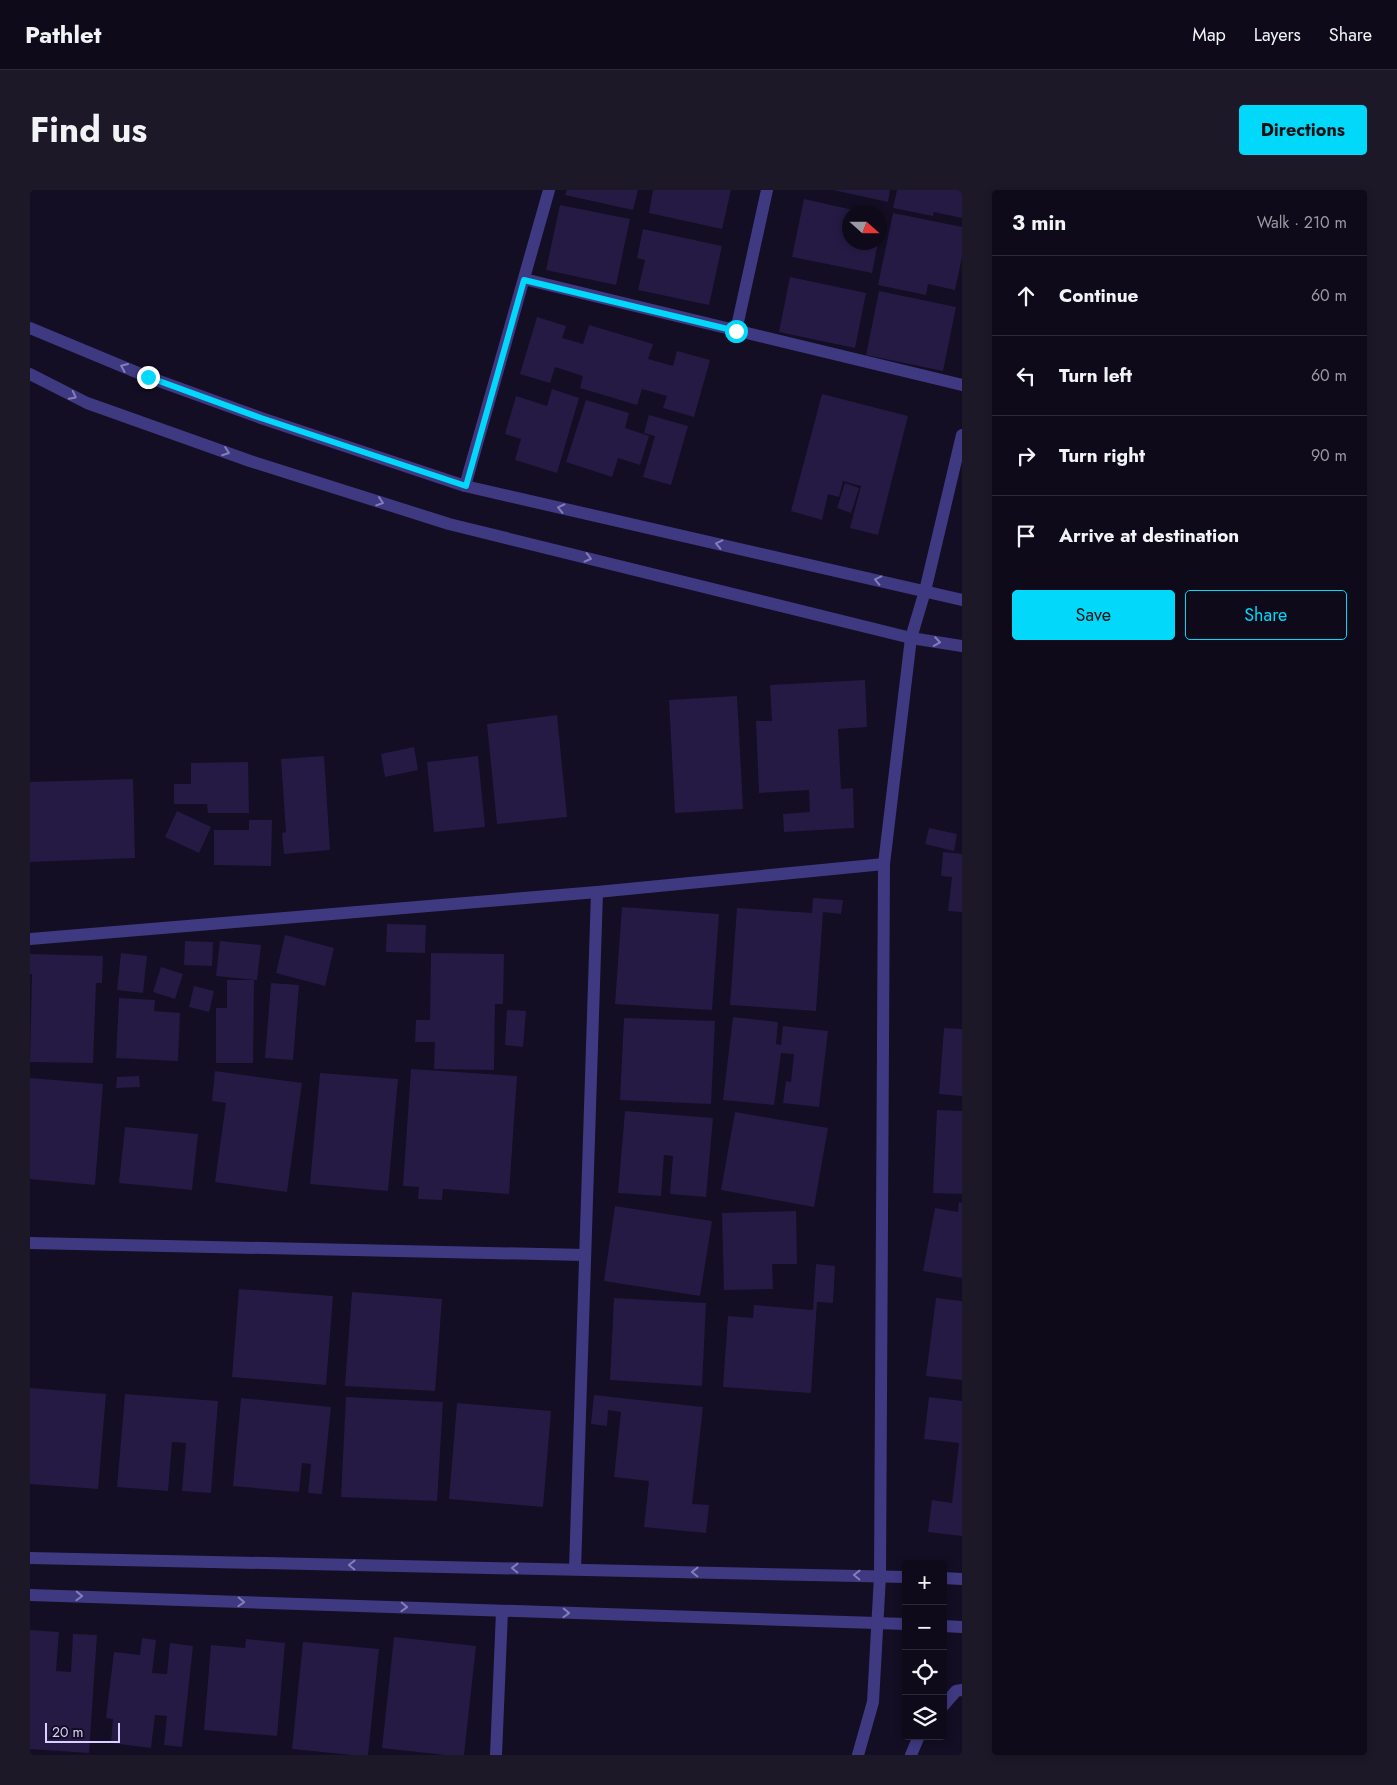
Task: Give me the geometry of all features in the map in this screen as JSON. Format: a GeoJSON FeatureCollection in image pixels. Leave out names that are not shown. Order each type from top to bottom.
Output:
{"type":"FeatureCollection","features":[{"type":"Feature","properties":{"kind":"street"},"geometry":{"type":"LineString","coordinates":[[466,486],[549,190]]}},
{"type":"Feature","properties":{"kind":"street"},"geometry":{"type":"LineString","coordinates":[[736,331],[766,190]]}},
{"type":"Feature","properties":{"kind":"street"},"geometry":{"type":"LineString","coordinates":[[524,280],[962,386]]}},
{"type":"Feature","properties":{"kind":"street"},"geometry":{"type":"LineString","coordinates":[[30,328],[148,377],[261,418],[466,486],[962,600]]}},
{"type":"Feature","properties":{"kind":"street"},"geometry":{"type":"LineString","coordinates":[[30,374],[87,403],[250,461],[449,524],[911,638],[962,646]]}},
{"type":"Feature","properties":{"kind":"street"},"geometry":{"type":"LineString","coordinates":[[858,1755],[874,1702],[880,1576],[884,864],[911,638],[925,591],[962,436]]}},
{"type":"Feature","properties":{"kind":"street"},"geometry":{"type":"LineString","coordinates":[[30,939],[597,892],[884,864]]}},
{"type":"Feature","properties":{"kind":"street"},"geometry":{"type":"LineString","coordinates":[[575,1570],[597,892]]}},
{"type":"Feature","properties":{"kind":"street"},"geometry":{"type":"LineString","coordinates":[[30,1243],[585,1255]]}},
{"type":"Feature","properties":{"kind":"street"},"geometry":{"type":"LineString","coordinates":[[30,1558],[902,1577]]}},
{"type":"Feature","properties":{"kind":"street"},"geometry":{"type":"LineString","coordinates":[[947,1578],[962,1579]]}},
{"type":"Feature","properties":{"kind":"street"},"geometry":{"type":"LineString","coordinates":[[30,1595],[902,1624]]}},
{"type":"Feature","properties":{"kind":"street"},"geometry":{"type":"LineString","coordinates":[[496,1755],[502,1611]]}},
{"type":"Feature","properties":{"kind":"street"},"geometry":{"type":"LineString","coordinates":[[947,1626],[962,1627]]}},
{"type":"Feature","properties":{"kind":"street"},"geometry":{"type":"LineString","coordinates":[[947,1701],[956,1691],[962,1690]]}},
{"type":"Feature","properties":{"kind":"street"},"geometry":{"type":"LineString","coordinates":[[911,1755],[917,1740]]}},
{"type":"Feature","properties":{"kind":"building"},"geometry":{"type":"Polygon","coordinates":[[[567,190],[638,190],[633,210],[565,195],[567,190]]]}},
{"type":"Feature","properties":{"kind":"building"},"geometry":{"type":"Polygon","coordinates":[[[653,190],[731,190],[722,229],[649,213],[653,190]]]}},
{"type":"Feature","properties":{"kind":"building"},"geometry":{"type":"Polygon","coordinates":[[[833,190],[890,190],[888,202],[833,190]]]}},
{"type":"Feature","properties":{"kind":"building"},"geometry":{"type":"Polygon","coordinates":[[[897,190],[962,190],[962,218],[934,212],[933,216],[893,208],[897,190]]]}},
{"type":"Feature","properties":{"kind":"building"},"geometry":{"type":"Polygon","coordinates":[[[804,199],[842,208],[842,250],[876,250],[872,273],[792,257],[804,199]]]}},
{"type":"Feature","properties":{"kind":"building"},"geometry":{"type":"Polygon","coordinates":[[[560,205],[630,219],[616,285],[546,270],[560,205]]]}},
{"type":"Feature","properties":{"kind":"building"},"geometry":{"type":"Polygon","coordinates":[[[893,213],[962,227],[962,257],[955,290],[928,284],[926,295],[878,285],[885,250],[887,250],[893,213]]]}},
{"type":"Feature","properties":{"kind":"building"},"geometry":{"type":"Polygon","coordinates":[[[643,229],[722,246],[709,305],[638,290],[645,260],[637,258],[643,229]]]}},
{"type":"Feature","properties":{"kind":"building"},"geometry":{"type":"Polygon","coordinates":[[[790,277],[866,293],[855,348],[779,332],[790,277]]]}},
{"type":"Feature","properties":{"kind":"building"},"geometry":{"type":"Polygon","coordinates":[[[879,291],[956,307],[943,371],[866,355],[879,291]]]}},
{"type":"Feature","properties":{"kind":"building"},"geometry":{"type":"Polygon","coordinates":[[[537,317],[566,326],[562,338],[583,344],[589,325],[653,344],[648,359],[673,366],[677,351],[710,360],[694,417],[663,408],[667,396],[642,389],[637,405],[580,388],[583,376],[555,367],[550,383],[520,374],[537,317]]]}},
{"type":"Feature","properties":{"kind":"building"},"geometry":{"type":"Polygon","coordinates":[[[552,389],[579,398],[557,473],[515,460],[521,439],[505,434],[516,396],[547,406],[552,389]]]}},
{"type":"Feature","properties":{"kind":"building"},"geometry":{"type":"Polygon","coordinates":[[[822,394],[908,416],[878,535],[850,528],[861,486],[843,481],[839,497],[828,494],[822,520],[791,511],[822,394]]]}},
{"type":"Feature","properties":{"kind":"building"},"geometry":{"type":"Polygon","coordinates":[[[586,400],[629,413],[625,428],[649,436],[640,465],[618,458],[612,477],[566,462],[586,400]]]}},
{"type":"Feature","properties":{"kind":"building"},"geometry":{"type":"Polygon","coordinates":[[[649,415],[688,426],[671,485],[643,477],[655,436],[644,433],[649,415]]]}},
{"type":"Feature","properties":{"kind":"building"},"geometry":{"type":"Polygon","coordinates":[[[845,483],[859,488],[851,513],[837,508],[845,483]]]}},
{"type":"Feature","properties":{"kind":"building"},"geometry":{"type":"Polygon","coordinates":[[[865,680],[867,727],[838,729],[841,789],[853,788],[854,828],[784,832],[783,814],[810,812],[809,790],[759,793],[756,721],[772,721],[770,685],[865,680]]]}},
{"type":"Feature","properties":{"kind":"building"},"geometry":{"type":"Polygon","coordinates":[[[737,696],[743,809],[675,813],[669,700],[737,696]]]}},
{"type":"Feature","properties":{"kind":"building"},"geometry":{"type":"Polygon","coordinates":[[[557,715],[567,817],[497,824],[487,724],[557,715]]]}},
{"type":"Feature","properties":{"kind":"building"},"geometry":{"type":"Polygon","coordinates":[[[414,747],[418,770],[385,777],[381,754],[414,747]]]}},
{"type":"Feature","properties":{"kind":"building"},"geometry":{"type":"Polygon","coordinates":[[[324,756],[330,850],[284,854],[282,833],[286,832],[281,759],[324,756]]]}},
{"type":"Feature","properties":{"kind":"building"},"geometry":{"type":"Polygon","coordinates":[[[478,756],[485,827],[434,832],[427,762],[478,756]]]}},
{"type":"Feature","properties":{"kind":"building"},"geometry":{"type":"Polygon","coordinates":[[[248,762],[249,813],[208,813],[207,804],[174,804],[174,784],[191,784],[191,763],[248,762]]]}},
{"type":"Feature","properties":{"kind":"building"},"geometry":{"type":"Polygon","coordinates":[[[133,779],[135,858],[30,862],[30,782],[133,779]]]}},
{"type":"Feature","properties":{"kind":"building"},"geometry":{"type":"Polygon","coordinates":[[[177,811],[211,827],[199,853],[165,837],[177,811]]]}},
{"type":"Feature","properties":{"kind":"building"},"geometry":{"type":"Polygon","coordinates":[[[249,820],[272,820],[271,866],[214,865],[214,830],[249,830],[249,820]]]}},
{"type":"Feature","properties":{"kind":"building"},"geometry":{"type":"Polygon","coordinates":[[[929,828],[957,834],[954,851],[925,844],[929,828]]]}},
{"type":"Feature","properties":{"kind":"building"},"geometry":{"type":"Polygon","coordinates":[[[943,852],[962,854],[962,912],[948,911],[952,877],[941,876],[943,852]]]}},
{"type":"Feature","properties":{"kind":"building"},"geometry":{"type":"Polygon","coordinates":[[[813,898],[843,900],[841,914],[823,912],[816,1011],[730,1005],[737,908],[812,913],[813,898]]]}},
{"type":"Feature","properties":{"kind":"building"},"geometry":{"type":"Polygon","coordinates":[[[622,907],[719,914],[712,1010],[615,1004],[622,907]]]}},
{"type":"Feature","properties":{"kind":"building"},"geometry":{"type":"Polygon","coordinates":[[[387,924],[426,925],[425,953],[386,952],[387,924]]]}},
{"type":"Feature","properties":{"kind":"building"},"geometry":{"type":"Polygon","coordinates":[[[285,935],[334,948],[325,986],[276,973],[285,935]]]}},
{"type":"Feature","properties":{"kind":"building"},"geometry":{"type":"Polygon","coordinates":[[[185,941],[213,942],[212,966],[184,965],[185,941]]]}},
{"type":"Feature","properties":{"kind":"building"},"geometry":{"type":"Polygon","coordinates":[[[220,941],[261,945],[257,980],[216,976],[220,941]]]}},
{"type":"Feature","properties":{"kind":"building"},"geometry":{"type":"Polygon","coordinates":[[[121,953],[147,956],[143,993],[117,990],[121,953]]]}},
{"type":"Feature","properties":{"kind":"building"},"geometry":{"type":"Polygon","coordinates":[[[431,953],[504,954],[503,1004],[495,1004],[494,1070],[434,1069],[435,1042],[415,1042],[416,1020],[430,1020],[431,953]]]}},
{"type":"Feature","properties":{"kind":"building"},"geometry":{"type":"Polygon","coordinates":[[[30,954],[103,956],[102,983],[96,983],[93,1063],[30,1062],[32,974],[30,974],[30,954]]]}},
{"type":"Feature","properties":{"kind":"building"},"geometry":{"type":"Polygon","coordinates":[[[161,967],[183,974],[175,999],[153,992],[161,967]]]}},
{"type":"Feature","properties":{"kind":"building"},"geometry":{"type":"Polygon","coordinates":[[[227,980],[254,980],[253,1063],[216,1063],[216,1008],[227,1008],[227,980]]]}},
{"type":"Feature","properties":{"kind":"building"},"geometry":{"type":"Polygon","coordinates":[[[271,983],[299,985],[293,1060],[265,1058],[271,983]]]}},
{"type":"Feature","properties":{"kind":"building"},"geometry":{"type":"Polygon","coordinates":[[[194,986],[214,991],[209,1012],[189,1007],[194,986]]]}},
{"type":"Feature","properties":{"kind":"building"},"geometry":{"type":"Polygon","coordinates":[[[119,998],[155,1000],[154,1011],[180,1013],[178,1061],[116,1058],[119,998]]]}},
{"type":"Feature","properties":{"kind":"building"},"geometry":{"type":"Polygon","coordinates":[[[507,1010],[526,1011],[523,1047],[505,1045],[507,1010]]]}},
{"type":"Feature","properties":{"kind":"building"},"geometry":{"type":"Polygon","coordinates":[[[733,1017],[778,1022],[776,1044],[781,1045],[783,1026],[828,1031],[819,1107],[783,1103],[786,1081],[791,1082],[794,1054],[781,1053],[774,1105],[723,1100],[733,1017]]]}},
{"type":"Feature","properties":{"kind":"building"},"geometry":{"type":"Polygon","coordinates":[[[624,1018],[715,1021],[711,1104],[620,1100],[624,1018]]]}},
{"type":"Feature","properties":{"kind":"building"},"geometry":{"type":"Polygon","coordinates":[[[944,1028],[962,1029],[962,1096],[939,1094],[944,1028]]]}},
{"type":"Feature","properties":{"kind":"building"},"geometry":{"type":"Polygon","coordinates":[[[411,1069],[517,1076],[509,1194],[443,1189],[442,1200],[418,1199],[419,1187],[403,1186],[411,1069]]]}},
{"type":"Feature","properties":{"kind":"building"},"geometry":{"type":"Polygon","coordinates":[[[215,1071],[302,1083],[287,1192],[215,1182],[226,1103],[212,1101],[215,1071]]]}},
{"type":"Feature","properties":{"kind":"building"},"geometry":{"type":"Polygon","coordinates":[[[320,1073],[398,1079],[388,1191],[310,1184],[320,1073]]]}},
{"type":"Feature","properties":{"kind":"building"},"geometry":{"type":"Polygon","coordinates":[[[139,1076],[140,1087],[116,1088],[117,1077],[139,1076]]]}},
{"type":"Feature","properties":{"kind":"building"},"geometry":{"type":"Polygon","coordinates":[[[30,1078],[103,1084],[95,1185],[30,1179],[30,1078]]]}},
{"type":"Feature","properties":{"kind":"building"},"geometry":{"type":"Polygon","coordinates":[[[937,1110],[962,1111],[962,1194],[933,1193],[937,1110]]]}},
{"type":"Feature","properties":{"kind":"building"},"geometry":{"type":"Polygon","coordinates":[[[625,1111],[713,1118],[706,1197],[670,1194],[673,1156],[664,1155],[661,1196],[618,1193],[625,1111]]]}},
{"type":"Feature","properties":{"kind":"building"},"geometry":{"type":"Polygon","coordinates":[[[735,1112],[828,1128],[814,1207],[721,1190],[735,1112]]]}},
{"type":"Feature","properties":{"kind":"building"},"geometry":{"type":"Polygon","coordinates":[[[125,1127],[198,1134],[192,1190],[119,1183],[125,1127]]]}},
{"type":"Feature","properties":{"kind":"building"},"geometry":{"type":"Polygon","coordinates":[[[959,1202],[962,1203],[962,1278],[923,1271],[935,1208],[958,1212],[959,1202]]]}},
{"type":"Feature","properties":{"kind":"building"},"geometry":{"type":"Polygon","coordinates":[[[615,1206],[712,1221],[700,1296],[604,1281],[615,1206]]]}},
{"type":"Feature","properties":{"kind":"building"},"geometry":{"type":"Polygon","coordinates":[[[796,1211],[797,1264],[772,1264],[773,1289],[724,1290],[722,1213],[796,1211]]]}},
{"type":"Feature","properties":{"kind":"building"},"geometry":{"type":"Polygon","coordinates":[[[816,1264],[835,1266],[833,1303],[817,1302],[811,1393],[723,1387],[728,1316],[753,1318],[754,1305],[813,1310],[816,1264]]]}},
{"type":"Feature","properties":{"kind":"building"},"geometry":{"type":"Polygon","coordinates":[[[239,1289],[333,1296],[326,1385],[232,1377],[239,1289]]]}},
{"type":"Feature","properties":{"kind":"building"},"geometry":{"type":"Polygon","coordinates":[[[352,1292],[442,1299],[435,1391],[345,1386],[352,1292]]]}},
{"type":"Feature","properties":{"kind":"building"},"geometry":{"type":"Polygon","coordinates":[[[614,1298],[706,1303],[702,1386],[610,1380],[614,1298]]]}},
{"type":"Feature","properties":{"kind":"building"},"geometry":{"type":"Polygon","coordinates":[[[936,1298],[962,1301],[962,1380],[926,1376],[936,1298]]]}},
{"type":"Feature","properties":{"kind":"building"},"geometry":{"type":"Polygon","coordinates":[[[30,1388],[106,1394],[98,1489],[30,1484],[30,1388]]]}},
{"type":"Feature","properties":{"kind":"building"},"geometry":{"type":"Polygon","coordinates":[[[125,1394],[218,1401],[211,1493],[182,1491],[186,1443],[172,1442],[168,1491],[117,1487],[125,1394]]]}},
{"type":"Feature","properties":{"kind":"building"},"geometry":{"type":"Polygon","coordinates":[[[594,1395],[703,1407],[692,1504],[709,1505],[706,1533],[644,1527],[649,1481],[614,1477],[621,1412],[608,1410],[607,1426],[591,1424],[594,1395]]]}},
{"type":"Feature","properties":{"kind":"building"},"geometry":{"type":"Polygon","coordinates":[[[346,1397],[443,1402],[437,1501],[341,1497],[346,1397]]]}},
{"type":"Feature","properties":{"kind":"building"},"geometry":{"type":"Polygon","coordinates":[[[929,1397],[962,1401],[962,1536],[928,1532],[932,1500],[952,1503],[959,1443],[924,1439],[929,1397]]]}},
{"type":"Feature","properties":{"kind":"building"},"geometry":{"type":"Polygon","coordinates":[[[241,1398],[331,1407],[322,1494],[308,1493],[311,1464],[302,1463],[299,1492],[233,1486],[241,1398]]]}},
{"type":"Feature","properties":{"kind":"building"},"geometry":{"type":"Polygon","coordinates":[[[457,1403],[551,1411],[543,1507],[449,1499],[457,1403]]]}},
{"type":"Feature","properties":{"kind":"building"},"geometry":{"type":"Polygon","coordinates":[[[30,1630],[59,1632],[56,1671],[71,1672],[73,1634],[97,1635],[89,1753],[30,1749],[30,1630]]]}},
{"type":"Feature","properties":{"kind":"building"},"geometry":{"type":"Polygon","coordinates":[[[394,1637],[476,1646],[464,1755],[445,1755],[382,1748],[394,1637]]]}},
{"type":"Feature","properties":{"kind":"building"},"geometry":{"type":"Polygon","coordinates":[[[142,1638],[156,1640],[152,1673],[167,1674],[170,1643],[193,1646],[182,1747],[164,1745],[167,1716],[155,1715],[151,1748],[111,1743],[113,1719],[106,1718],[114,1652],[140,1655],[142,1638]]]}},
{"type":"Feature","properties":{"kind":"building"},"geometry":{"type":"Polygon","coordinates":[[[246,1639],[285,1643],[277,1736],[204,1730],[211,1645],[245,1648],[246,1639]]]}},
{"type":"Feature","properties":{"kind":"building"},"geometry":{"type":"Polygon","coordinates":[[[303,1642],[379,1649],[368,1755],[292,1749],[303,1642]]]}},
{"type":"Feature","properties":{"kind":"route"},"geometry":{"type":"LineString","coordinates":[[148,377],[261,418],[466,486],[524,280],[736,331]]}}]}
